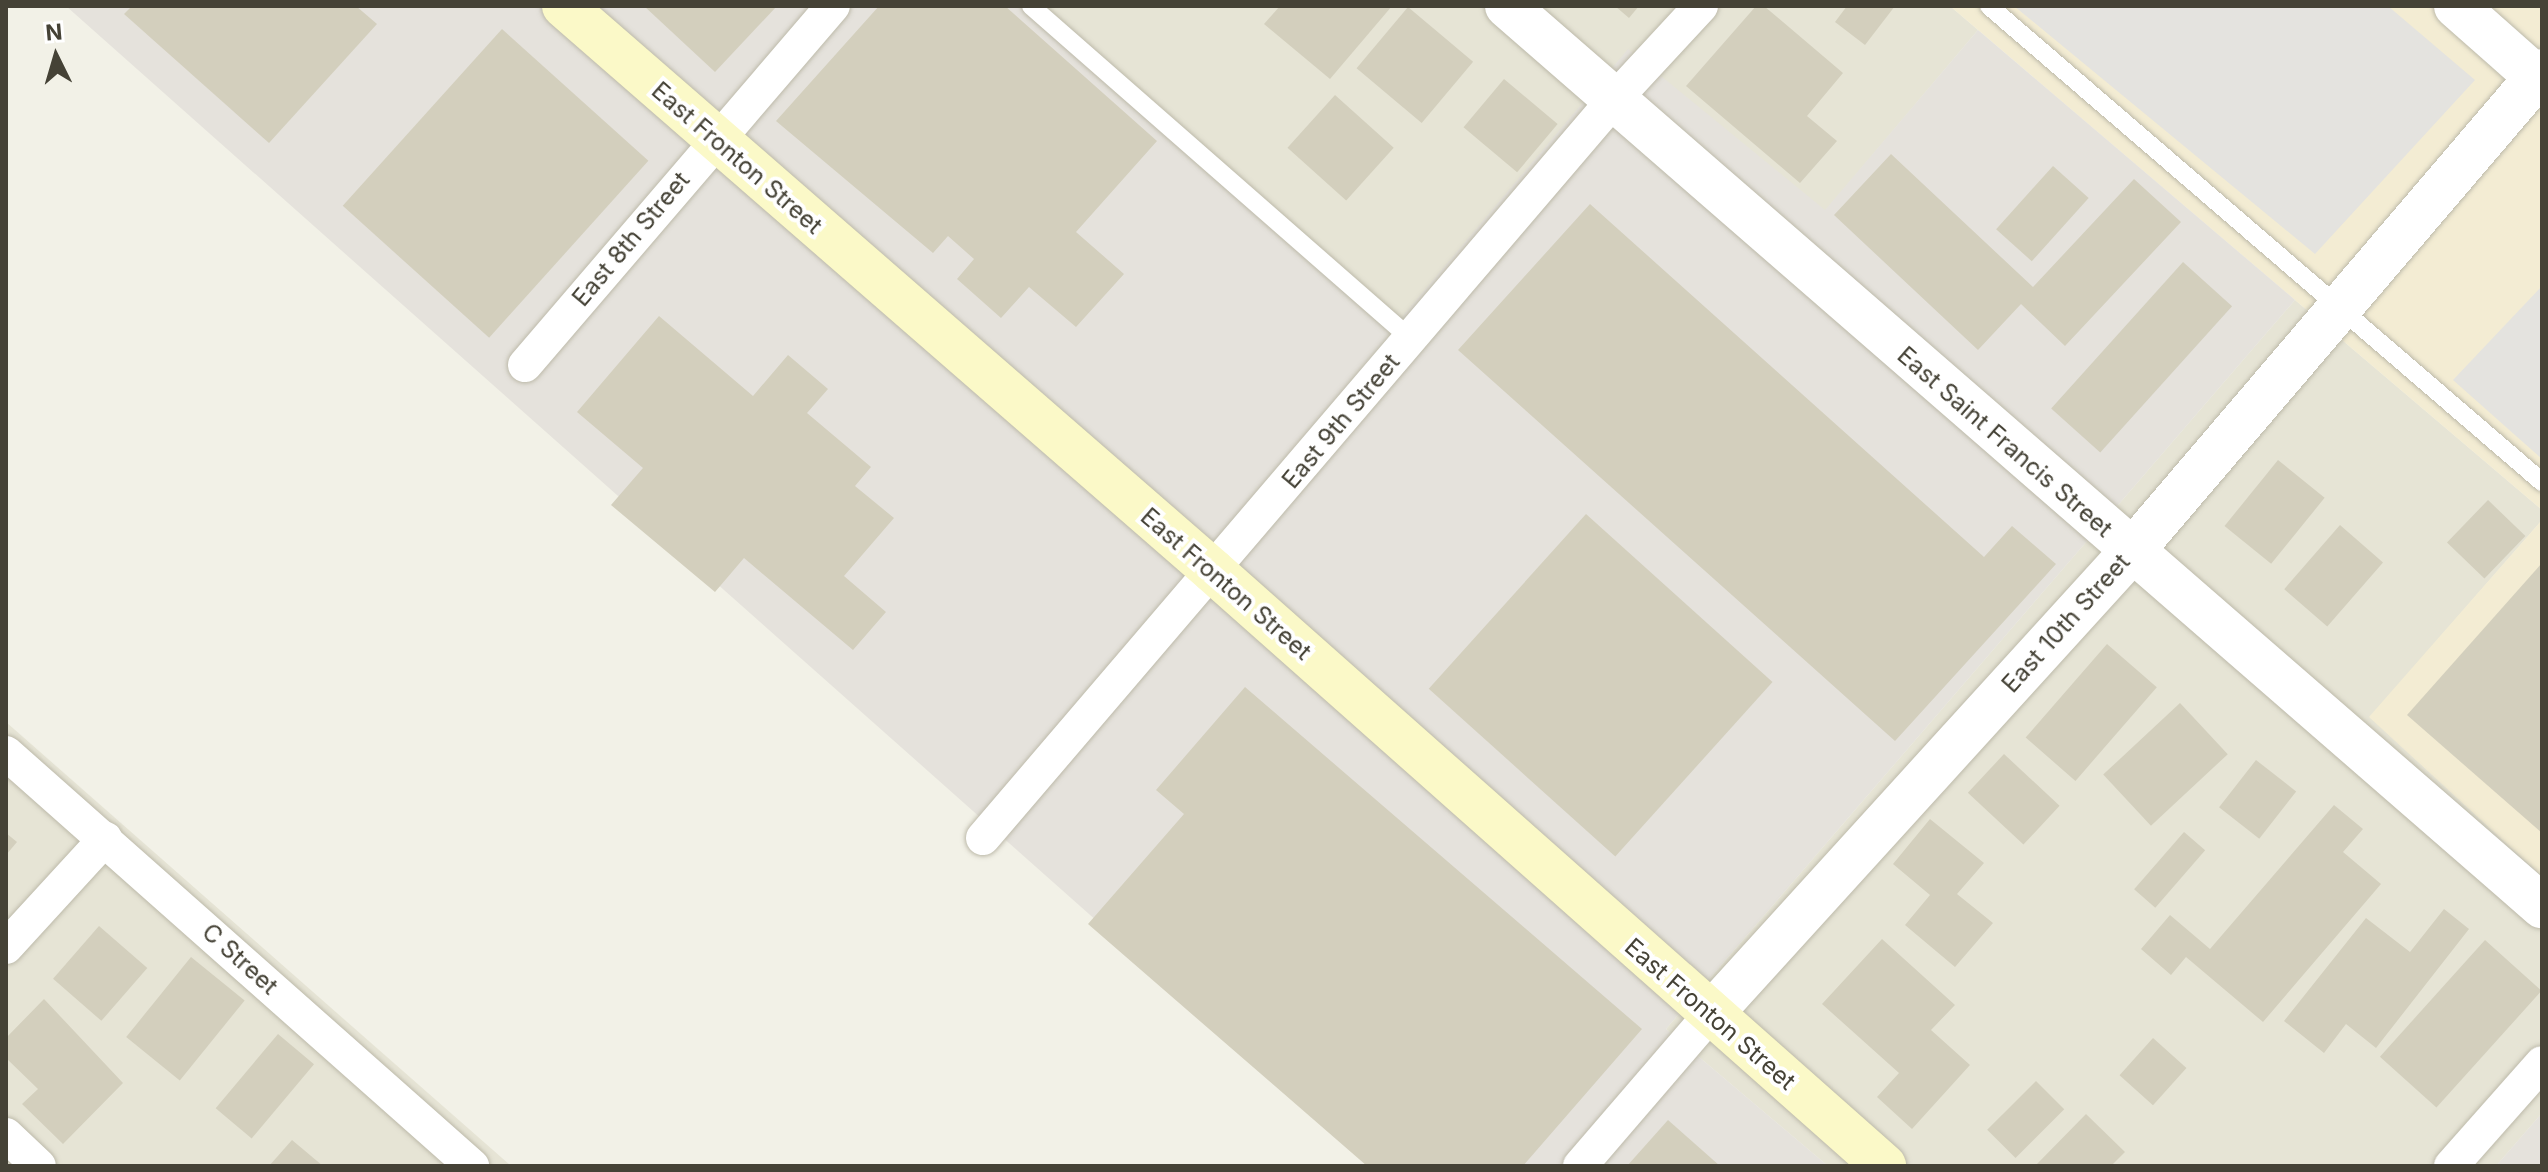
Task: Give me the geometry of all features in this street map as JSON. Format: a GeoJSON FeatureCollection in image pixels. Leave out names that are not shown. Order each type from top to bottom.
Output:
{"type":"FeatureCollection","features":[{"type":"Feature","properties":{"kind":"main road","name":"East Fronton Street"},"geometry":{"type":"LineString","coordinates":[[564,6],[1213,571],[1709,1016],[1884,1166]]}},
{"type":"Feature","properties":{"kind":"street","name":"East 8th Street"},"geometry":{"type":"LineString","coordinates":[[525,365],[715,139],[833,6]]}},
{"type":"Feature","properties":{"kind":"street","name":"East Saint Francis Street"},"geometry":{"type":"LineString","coordinates":[[1507,6],[1612,102],[2542,906]]}},
{"type":"Feature","properties":{"kind":"street","name":"East 9th Street"},"geometry":{"type":"LineString","coordinates":[[983,838],[1612,102],[1701,6]]}},
{"type":"Feature","properties":{"kind":"street"},"geometry":{"type":"LineString","coordinates":[[2456,6],[2540,77]]}},
{"type":"Feature","properties":{"kind":"street","name":"East 10th Street"},"geometry":{"type":"LineString","coordinates":[[1580,1166],[1709,1016],[2132,551],[2540,77]]}},
{"type":"Feature","properties":{"kind":"street","name":"C Street"},"geometry":{"type":"LineString","coordinates":[[6,753],[472,1166]]}},
{"type":"Feature","properties":{"kind":"street"},"geometry":{"type":"LineString","coordinates":[[6,947],[105,839]]}},
{"type":"Feature","properties":{"kind":"street"},"geometry":{"type":"LineString","coordinates":[[2451,1166],[2542,1063]]}},
{"type":"Feature","properties":{"kind":"street"},"geometry":{"type":"LineString","coordinates":[[6,1135],[39,1166]]}},
{"type":"Feature","properties":{"kind":"lane"},"geometry":{"type":"LineString","coordinates":[[1031,6],[1411,339]]}},
{"type":"Feature","properties":{"kind":"lane"},"geometry":{"type":"LineString","coordinates":[[1989,6],[2542,482]]}},
{"type":"Feature","properties":{"kind":"shaded area"},"geometry":{"type":"Polygon","coordinates":[[[66,6],[1031,6],[1395,325],[1628,49],[1825,210],[1978,30],[2295,300],[1666,1029],[1828,1166],[1373,1166],[66,6]]]}},
{"type":"Feature","properties":{"kind":"shaded area"},"geometry":{"type":"Polygon","coordinates":[[[1031,6],[1950,6],[1978,30],[1825,211],[1395,326],[1031,6]]]}},
{"type":"Feature","properties":{"kind":"shaded area"},"geometry":{"type":"Polygon","coordinates":[[[1950,6],[2542,6],[2542,510],[2295,300],[1950,6]]]}},
{"type":"Feature","properties":{"kind":"shaded area"},"geometry":{"type":"Polygon","coordinates":[[[2014,6],[2388,6],[2475,80],[2315,254],[2014,6]]]}},
{"type":"Feature","properties":{"kind":"shaded area"},"geometry":{"type":"Polygon","coordinates":[[[2542,286],[2542,459],[2453,380],[2542,286]]]}},
{"type":"Feature","properties":{"kind":"shaded area"},"geometry":{"type":"Polygon","coordinates":[[[2295,300],[2542,510],[2542,520],[2370,717],[2542,876],[2542,1113],[2496,1166],[1828,1166],[1666,1029],[2295,300]]]}},
{"type":"Feature","properties":{"kind":"shaded area"},"geometry":{"type":"Polygon","coordinates":[[[2542,520],[2542,876],[2369,717],[2542,520]]]}},
{"type":"Feature","properties":{"kind":"shaded area"},"geometry":{"type":"Polygon","coordinates":[[[6,722],[511,1166],[6,1166],[6,722]]]}},
{"type":"Feature","properties":{"kind":"shaded area"},"geometry":{"type":"Polygon","coordinates":[[[2542,1113],[2542,1166],[2496,1166],[2542,1113]]]}},
{"type":"Feature","properties":{"kind":"building"},"geometry":{"type":"Polygon","coordinates":[[[132,6],[356,6],[377,24],[269,143],[124,14],[132,6]]]}},
{"type":"Feature","properties":{"kind":"building"},"geometry":{"type":"Polygon","coordinates":[[[644,6],[777,6],[715,72],[644,6]]]}},
{"type":"Feature","properties":{"kind":"building"},"geometry":{"type":"Polygon","coordinates":[[[879,6],[1005,6],[1157,141],[1076,232],[1124,274],[1076,327],[1029,287],[1001,318],[957,279],[974,259],[948,236],[933,253],[776,121],[879,6]]]}},
{"type":"Feature","properties":{"kind":"building"},"geometry":{"type":"Polygon","coordinates":[[[1280,6],[1392,6],[1330,79],[1264,24],[1280,6]]]}},
{"type":"Feature","properties":{"kind":"building"},"geometry":{"type":"Polygon","coordinates":[[[1615,6],[1639,6],[1629,18],[1615,6]]]}},
{"type":"Feature","properties":{"kind":"building"},"geometry":{"type":"Polygon","coordinates":[[[1756,6],[1764,6],[1843,73],[1807,116],[1837,141],[1800,183],[1686,86],[1756,6]]]}},
{"type":"Feature","properties":{"kind":"building"},"geometry":{"type":"Polygon","coordinates":[[[1847,6],[1895,6],[1865,45],[1835,22],[1847,6]]]}},
{"type":"Feature","properties":{"kind":"building"},"geometry":{"type":"Polygon","coordinates":[[[1408,7],[1473,62],[1422,123],[1357,68],[1408,7]]]}},
{"type":"Feature","properties":{"kind":"building"},"geometry":{"type":"Polygon","coordinates":[[[502,29],[648,161],[489,338],[343,206],[502,29]]]}},
{"type":"Feature","properties":{"kind":"building"},"geometry":{"type":"Polygon","coordinates":[[[1504,79],[1558,124],[1517,172],[1464,127],[1504,79]]]}},
{"type":"Feature","properties":{"kind":"building"},"geometry":{"type":"Polygon","coordinates":[[[1335,95],[1394,148],[1346,201],[1287,148],[1335,95]]]}},
{"type":"Feature","properties":{"kind":"building"},"geometry":{"type":"Polygon","coordinates":[[[1891,154],[2033,287],[2134,179],[2181,222],[2065,346],[2021,304],[1978,350],[1834,215],[1891,154]]]}},
{"type":"Feature","properties":{"kind":"building"},"geometry":{"type":"Polygon","coordinates":[[[2053,166],[2089,198],[2032,261],[1996,229],[2053,166]]]}},
{"type":"Feature","properties":{"kind":"building"},"geometry":{"type":"Polygon","coordinates":[[[1590,204],[1984,557],[2012,526],[2056,564],[1895,741],[1458,350],[1590,204]]]}},
{"type":"Feature","properties":{"kind":"building"},"geometry":{"type":"Polygon","coordinates":[[[2183,262],[2232,306],[2100,453],[2051,408],[2183,262]]]}},
{"type":"Feature","properties":{"kind":"building"},"geometry":{"type":"Polygon","coordinates":[[[659,316],[753,396],[788,355],[828,389],[807,413],[871,467],[855,486],[894,518],[844,576],[886,612],[853,650],[744,558],[715,592],[611,505],[643,468],[577,412],[659,316]]]}},
{"type":"Feature","properties":{"kind":"building"},"geometry":{"type":"Polygon","coordinates":[[[2278,460],[2325,498],[2271,564],[2225,526],[2278,460]]]}},
{"type":"Feature","properties":{"kind":"building"},"geometry":{"type":"Polygon","coordinates":[[[2488,500],[2525,536],[2484,579],[2447,542],[2488,500]]]}},
{"type":"Feature","properties":{"kind":"building"},"geometry":{"type":"Polygon","coordinates":[[[1586,514],[1773,682],[1615,857],[1429,689],[1586,514]]]}},
{"type":"Feature","properties":{"kind":"building"},"geometry":{"type":"Polygon","coordinates":[[[2340,525],[2383,562],[2327,627],[2284,589],[2340,525]]]}},
{"type":"Feature","properties":{"kind":"building"},"geometry":{"type":"Polygon","coordinates":[[[2542,563],[2542,833],[2407,715],[2542,563]]]}},
{"type":"Feature","properties":{"kind":"building"},"geometry":{"type":"Polygon","coordinates":[[[2107,644],[2157,687],[2075,781],[2026,738],[2107,644]]]}},
{"type":"Feature","properties":{"kind":"building"},"geometry":{"type":"Polygon","coordinates":[[[1245,687],[1642,1029],[1523,1166],[1367,1166],[1088,924],[1184,814],[1156,790],[1245,687]]]}},
{"type":"Feature","properties":{"kind":"building"},"geometry":{"type":"Polygon","coordinates":[[[2180,703],[2228,754],[2151,826],[2103,775],[2180,703]]]}},
{"type":"Feature","properties":{"kind":"building"},"geometry":{"type":"Polygon","coordinates":[[[2004,754],[2060,806],[2023,845],[1968,793],[2004,754]]]}},
{"type":"Feature","properties":{"kind":"building"},"geometry":{"type":"Polygon","coordinates":[[[2256,760],[2296,791],[2259,839],[2219,807],[2256,760]]]}},
{"type":"Feature","properties":{"kind":"building"},"geometry":{"type":"Polygon","coordinates":[[[2334,805],[2363,829],[2343,852],[2381,884],[2263,1022],[2186,957],[2171,975],[2141,949],[2170,915],[2210,949],[2334,805]]]}},
{"type":"Feature","properties":{"kind":"building"},"geometry":{"type":"Polygon","coordinates":[[[1930,819],[1984,863],[1957,894],[1993,923],[1955,967],[1905,925],[1930,895],[1893,864],[1930,819]]]}},
{"type":"Feature","properties":{"kind":"building"},"geometry":{"type":"Polygon","coordinates":[[[2184,832],[2205,850],[2155,908],[2134,889],[2184,832]]]}},
{"type":"Feature","properties":{"kind":"building"},"geometry":{"type":"Polygon","coordinates":[[[6,833],[17,842],[6,855],[6,833]]]}},
{"type":"Feature","properties":{"kind":"building"},"geometry":{"type":"Polygon","coordinates":[[[2444,909],[2469,929],[2376,1048],[2346,1024],[2324,1053],[2284,1021],[2366,918],[2410,952],[2444,909]]]}},
{"type":"Feature","properties":{"kind":"building"},"geometry":{"type":"Polygon","coordinates":[[[99,926],[147,968],[101,1021],[53,979],[99,926]]]}},
{"type":"Feature","properties":{"kind":"building"},"geometry":{"type":"Polygon","coordinates":[[[1882,939],[1955,1005],[1931,1030],[1970,1065],[1912,1129],[1877,1097],[1899,1073],[1822,1004],[1882,939]]]}},
{"type":"Feature","properties":{"kind":"building"},"geometry":{"type":"Polygon","coordinates":[[[2485,940],[2541,991],[2436,1108],[2380,1057],[2485,940]]]}},
{"type":"Feature","properties":{"kind":"building"},"geometry":{"type":"Polygon","coordinates":[[[191,957],[245,1000],[180,1080],[126,1037],[191,957]]]}},
{"type":"Feature","properties":{"kind":"building"},"geometry":{"type":"Polygon","coordinates":[[[44,999],[123,1083],[63,1144],[22,1104],[38,1089],[6,1058],[6,1038],[44,999]]]}},
{"type":"Feature","properties":{"kind":"building"},"geometry":{"type":"Polygon","coordinates":[[[278,1034],[314,1064],[252,1139],[216,1108],[278,1034]]]}},
{"type":"Feature","properties":{"kind":"building"},"geometry":{"type":"Polygon","coordinates":[[[2153,1038],[2186,1068],[2153,1105],[2120,1075],[2153,1038]]]}},
{"type":"Feature","properties":{"kind":"building"},"geometry":{"type":"Polygon","coordinates":[[[2036,1081],[2064,1109],[2015,1158],[1987,1130],[2036,1081]]]}},
{"type":"Feature","properties":{"kind":"building"},"geometry":{"type":"Polygon","coordinates":[[[2086,1114],[2125,1152],[2111,1166],[2035,1166],[2086,1114]]]}},
{"type":"Feature","properties":{"kind":"building"},"geometry":{"type":"Polygon","coordinates":[[[1668,1120],[1720,1166],[1627,1166],[1668,1120]]]}},
{"type":"Feature","properties":{"kind":"building"},"geometry":{"type":"Polygon","coordinates":[[[292,1140],[323,1166],[269,1166],[292,1140]]]}}]}
